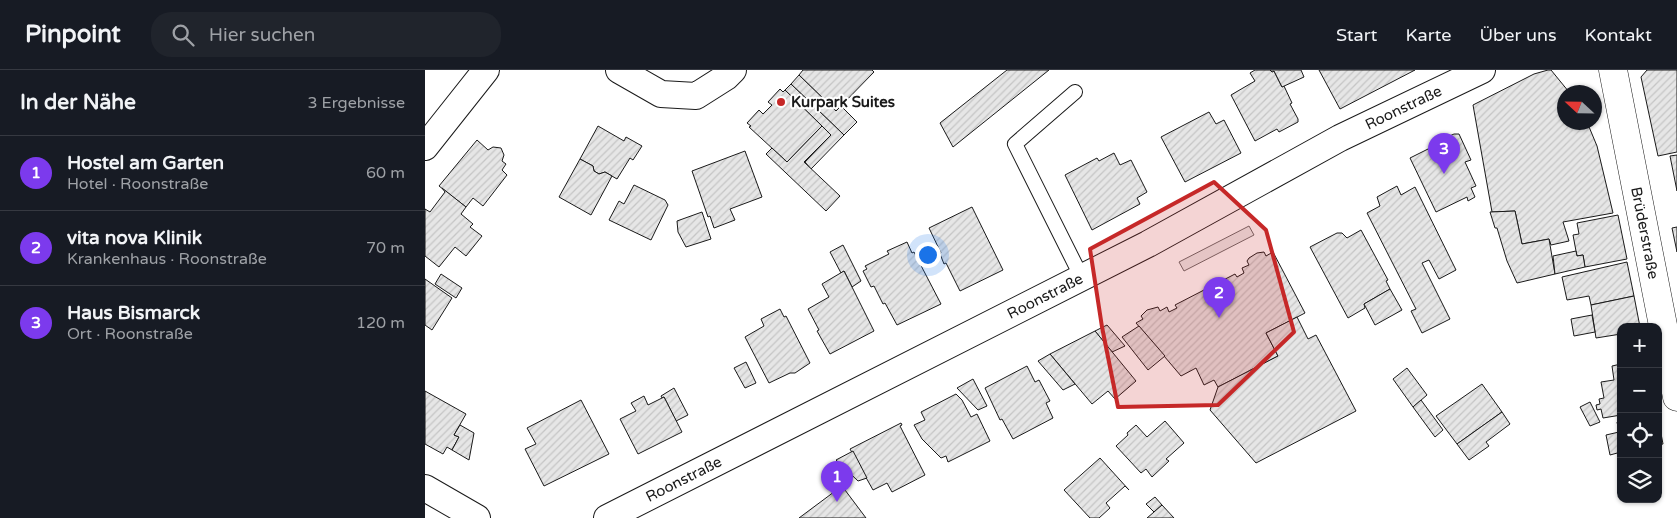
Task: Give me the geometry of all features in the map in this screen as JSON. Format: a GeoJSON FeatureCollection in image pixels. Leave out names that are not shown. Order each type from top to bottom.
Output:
{"type":"FeatureCollection","features":[{"type":"Feature","properties":{"kind":"main road","name":"Brüderstraße"},"geometry":{"type":"LineString","coordinates":[[1613,70],[1677,397]]}},
{"type":"Feature","properties":{"kind":"street"},"geometry":{"type":"LineString","coordinates":[[425,147],[487,70]]}},
{"type":"Feature","properties":{"kind":"street"},"geometry":{"type":"LineString","coordinates":[[619,70],[661,94],[695,96],[726,77],[733,70]]}},
{"type":"Feature","properties":{"kind":"street","name":"Roonstraße"},"geometry":{"type":"LineString","coordinates":[[607,518],[1083,278],[1340,138],[1482,70]]}},
{"type":"Feature","properties":{"kind":"street"},"geometry":{"type":"LineString","coordinates":[[425,488],[477,518]]}},
{"type":"Feature","properties":{"kind":"lane"},"geometry":{"type":"LineString","coordinates":[[1075,92],[1015,144],[1083,278]]}},
{"type":"Feature","properties":{"kind":"highlighted area"},"geometry":{"type":"Polygon","coordinates":[[[1214,182],[1266,230],[1294,332],[1218,405],[1118,407],[1102,327],[1090,249],[1214,182]]]}},
{"type":"Feature","properties":{"kind":"shaded area"},"geometry":{"type":"Polygon","coordinates":[[[1249,226],[1254,235],[1184,271],[1179,262],[1249,226]]]}},
{"type":"Feature","properties":{"kind":"building"},"geometry":{"type":"Polygon","coordinates":[[[803,70],[872,70],[874,72],[836,111],[799,75],[803,70]]]}},
{"type":"Feature","properties":{"kind":"building"},"geometry":{"type":"Polygon","coordinates":[[[1007,70],[1049,70],[953,147],[940,123],[1007,70]]]}},
{"type":"Feature","properties":{"kind":"building"},"geometry":{"type":"Polygon","coordinates":[[[1255,70],[1274,71],[1292,103],[1290,104],[1298,122],[1279,132],[1277,129],[1255,141],[1231,95],[1255,81],[1250,73],[1255,70]]]}},
{"type":"Feature","properties":{"kind":"building"},"geometry":{"type":"Polygon","coordinates":[[[1270,70],[1301,70],[1304,77],[1282,87],[1274,71],[1270,70]]]}},
{"type":"Feature","properties":{"kind":"building"},"geometry":{"type":"Polygon","coordinates":[[[1319,70],[1415,70],[1340,109],[1319,70]]]}},
{"type":"Feature","properties":{"kind":"building"},"geometry":{"type":"Polygon","coordinates":[[[1551,70],[1563,85],[1557,85],[1557,130],[1590,130],[1597,146],[1613,213],[1563,222],[1569,241],[1551,245],[1549,239],[1522,244],[1515,211],[1492,212],[1473,105],[1534,74],[1551,70]]]}},
{"type":"Feature","properties":{"kind":"building"},"geometry":{"type":"Polygon","coordinates":[[[1647,70],[1677,70],[1677,152],[1658,156],[1641,77],[1647,70]]]}},
{"type":"Feature","properties":{"kind":"building"},"geometry":{"type":"Polygon","coordinates":[[[799,75],[836,111],[841,106],[857,122],[844,135],[791,84],[799,75]]]}},
{"type":"Feature","properties":{"kind":"building"},"geometry":{"type":"Polygon","coordinates":[[[791,84],[844,135],[811,169],[805,162],[831,135],[785,90],[791,84]]]}},
{"type":"Feature","properties":{"kind":"building"},"geometry":{"type":"Polygon","coordinates":[[[780,89],[783,92],[785,90],[822,126],[787,162],[747,123],[759,110],[763,114],[772,105],[768,102],[780,89]]]}},
{"type":"Feature","properties":{"kind":"building"},"geometry":{"type":"Polygon","coordinates":[[[1209,112],[1216,124],[1224,120],[1241,153],[1185,182],[1161,137],[1209,112]]]}},
{"type":"Feature","properties":{"kind":"building"},"geometry":{"type":"Polygon","coordinates":[[[598,126],[624,141],[626,137],[642,146],[633,160],[630,158],[617,179],[605,172],[599,174],[594,171],[593,166],[580,159],[598,126]]]}},
{"type":"Feature","properties":{"kind":"building"},"geometry":{"type":"Polygon","coordinates":[[[822,126],[831,135],[804,162],[840,196],[826,211],[766,154],[772,148],[787,162],[822,126]]]}},
{"type":"Feature","properties":{"kind":"building"},"geometry":{"type":"Polygon","coordinates":[[[1454,134],[1459,134],[1471,160],[1465,162],[1476,186],[1471,188],[1475,197],[1468,201],[1467,197],[1436,212],[1410,158],[1454,134]]]}},
{"type":"Feature","properties":{"kind":"building"},"geometry":{"type":"Polygon","coordinates":[[[477,140],[488,150],[493,147],[501,148],[504,155],[502,161],[506,164],[502,170],[507,175],[483,206],[473,198],[466,207],[439,186],[477,140]]]}},
{"type":"Feature","properties":{"kind":"building"},"geometry":{"type":"Polygon","coordinates":[[[745,151],[762,197],[730,209],[735,220],[714,228],[710,216],[708,217],[692,171],[745,151]]]}},
{"type":"Feature","properties":{"kind":"building"},"geometry":{"type":"Polygon","coordinates":[[[1114,153],[1120,165],[1131,160],[1147,192],[1137,198],[1140,204],[1092,230],[1065,175],[1097,158],[1099,161],[1114,153]]]}},
{"type":"Feature","properties":{"kind":"building"},"geometry":{"type":"Polygon","coordinates":[[[1677,155],[1677,191],[1670,156],[1677,155]]]}},
{"type":"Feature","properties":{"kind":"building"},"geometry":{"type":"Polygon","coordinates":[[[580,159],[593,166],[594,171],[599,174],[605,172],[612,176],[591,215],[559,197],[580,159]]]}},
{"type":"Feature","properties":{"kind":"building"},"geometry":{"type":"Polygon","coordinates":[[[634,185],[665,200],[668,205],[651,240],[609,220],[619,201],[624,204],[634,185]]]}},
{"type":"Feature","properties":{"kind":"building"},"geometry":{"type":"Polygon","coordinates":[[[1397,186],[1401,195],[1415,187],[1456,270],[1439,279],[1429,260],[1422,263],[1450,319],[1422,333],[1411,311],[1416,309],[1367,213],[1380,206],[1377,197],[1397,186]]]}},
{"type":"Feature","properties":{"kind":"building"},"geometry":{"type":"Polygon","coordinates":[[[442,188],[466,207],[461,214],[473,224],[470,227],[482,236],[466,256],[455,247],[439,267],[425,256],[425,209],[430,212],[445,192],[442,188]]]}},
{"type":"Feature","properties":{"kind":"building"},"geometry":{"type":"Polygon","coordinates":[[[972,207],[1003,270],[960,291],[946,263],[944,264],[929,228],[972,207]]]}},
{"type":"Feature","properties":{"kind":"building"},"geometry":{"type":"Polygon","coordinates":[[[1515,211],[1522,244],[1549,239],[1555,274],[1517,283],[1507,261],[1490,212],[1515,211]]]}},
{"type":"Feature","properties":{"kind":"building"},"geometry":{"type":"Polygon","coordinates":[[[702,212],[711,239],[686,247],[678,232],[677,221],[702,212]]]}},
{"type":"Feature","properties":{"kind":"building"},"geometry":{"type":"Polygon","coordinates":[[[1618,215],[1627,259],[1585,267],[1583,255],[1577,256],[1573,235],[1579,234],[1577,223],[1618,215]]]}},
{"type":"Feature","properties":{"kind":"building"},"geometry":{"type":"Polygon","coordinates":[[[1677,227],[1677,252],[1672,228],[1677,227]]]}},
{"type":"Feature","properties":{"kind":"building"},"geometry":{"type":"Polygon","coordinates":[[[1361,230],[1388,280],[1386,281],[1390,289],[1364,304],[1365,308],[1348,318],[1310,247],[1337,233],[1342,233],[1347,238],[1361,230]]]}},
{"type":"Feature","properties":{"kind":"building"},"geometry":{"type":"Polygon","coordinates":[[[907,242],[941,304],[897,325],[874,286],[871,287],[863,271],[867,269],[865,266],[889,254],[887,251],[907,242]]]}},
{"type":"Feature","properties":{"kind":"building"},"geometry":{"type":"Polygon","coordinates":[[[843,245],[861,281],[852,287],[844,271],[841,273],[830,252],[843,245]]]}},
{"type":"Feature","properties":{"kind":"building"},"geometry":{"type":"Polygon","coordinates":[[[1576,251],[1577,256],[1583,255],[1585,267],[1555,274],[1553,256],[1576,251]]]}},
{"type":"Feature","properties":{"kind":"building"},"geometry":{"type":"Polygon","coordinates":[[[1264,252],[1266,256],[1273,252],[1305,313],[1266,333],[1278,356],[1218,387],[1214,380],[1204,385],[1196,368],[1181,376],[1136,323],[1143,319],[1141,316],[1147,310],[1158,307],[1160,311],[1167,307],[1169,312],[1177,308],[1175,305],[1235,274],[1237,277],[1244,273],[1242,268],[1249,265],[1247,261],[1249,258],[1257,253],[1264,252]]]}},
{"type":"Feature","properties":{"kind":"building"},"geometry":{"type":"Polygon","coordinates":[[[1627,262],[1634,296],[1591,305],[1589,296],[1567,300],[1562,277],[1627,262]]]}},
{"type":"Feature","properties":{"kind":"building"},"geometry":{"type":"Polygon","coordinates":[[[844,271],[874,331],[830,354],[817,331],[819,330],[808,309],[829,297],[822,284],[844,271]]]}},
{"type":"Feature","properties":{"kind":"building"},"geometry":{"type":"Polygon","coordinates":[[[441,274],[462,288],[456,298],[435,284],[441,274]]]}},
{"type":"Feature","properties":{"kind":"building"},"geometry":{"type":"Polygon","coordinates":[[[425,279],[452,298],[432,330],[425,325],[425,279]]]}},
{"type":"Feature","properties":{"kind":"building"},"geometry":{"type":"Polygon","coordinates":[[[1390,289],[1402,310],[1375,325],[1364,304],[1390,289]]]}},
{"type":"Feature","properties":{"kind":"building"},"geometry":{"type":"Polygon","coordinates":[[[1634,296],[1639,323],[1617,323],[1617,335],[1596,338],[1591,305],[1634,296]]]}},
{"type":"Feature","properties":{"kind":"building"},"geometry":{"type":"Polygon","coordinates":[[[780,309],[784,317],[786,316],[810,363],[795,373],[790,373],[769,383],[745,337],[764,326],[761,319],[780,309]]]}},
{"type":"Feature","properties":{"kind":"building"},"geometry":{"type":"Polygon","coordinates":[[[1592,315],[1595,332],[1574,336],[1571,319],[1592,315]]]}},
{"type":"Feature","properties":{"kind":"building"},"geometry":{"type":"Polygon","coordinates":[[[1297,317],[1308,339],[1316,335],[1356,411],[1256,463],[1210,410],[1218,387],[1278,356],[1266,333],[1297,317]]]}},
{"type":"Feature","properties":{"kind":"building"},"geometry":{"type":"Polygon","coordinates":[[[1107,325],[1125,346],[1112,352],[1095,331],[1107,325]]]}},
{"type":"Feature","properties":{"kind":"building"},"geometry":{"type":"Polygon","coordinates":[[[1139,326],[1165,356],[1148,370],[1122,337],[1139,326]]]}},
{"type":"Feature","properties":{"kind":"building"},"geometry":{"type":"Polygon","coordinates":[[[1095,331],[1136,381],[1115,399],[1108,391],[1092,404],[1050,354],[1095,331]]]}},
{"type":"Feature","properties":{"kind":"building"},"geometry":{"type":"Polygon","coordinates":[[[1050,354],[1075,384],[1063,390],[1038,361],[1050,354]]]}},
{"type":"Feature","properties":{"kind":"building"},"geometry":{"type":"Polygon","coordinates":[[[746,362],[756,383],[745,388],[734,368],[746,362]]]}},
{"type":"Feature","properties":{"kind":"building"},"geometry":{"type":"Polygon","coordinates":[[[1617,365],[1617,416],[1603,418],[1601,409],[1597,410],[1596,405],[1600,404],[1599,399],[1604,398],[1601,382],[1614,380],[1612,366],[1617,365]]]}},
{"type":"Feature","properties":{"kind":"building"},"geometry":{"type":"Polygon","coordinates":[[[1027,366],[1035,382],[1039,380],[1050,401],[1046,403],[1053,418],[1013,439],[1002,419],[1000,420],[985,388],[1027,366]]]}},
{"type":"Feature","properties":{"kind":"building"},"geometry":{"type":"Polygon","coordinates":[[[1407,368],[1427,395],[1413,407],[1393,379],[1407,368]]]}},
{"type":"Feature","properties":{"kind":"building"},"geometry":{"type":"Polygon","coordinates":[[[973,379],[987,406],[978,410],[957,388],[973,379]]]}},
{"type":"Feature","properties":{"kind":"building"},"geometry":{"type":"Polygon","coordinates":[[[1482,384],[1502,412],[1457,444],[1436,416],[1482,384]]]}},
{"type":"Feature","properties":{"kind":"building"},"geometry":{"type":"Polygon","coordinates":[[[674,388],[688,415],[676,421],[664,397],[662,398],[661,396],[674,388]]]}},
{"type":"Feature","properties":{"kind":"building"},"geometry":{"type":"Polygon","coordinates":[[[425,391],[466,414],[454,435],[459,437],[452,450],[447,447],[443,454],[425,444],[425,391]]]}},
{"type":"Feature","properties":{"kind":"building"},"geometry":{"type":"Polygon","coordinates":[[[956,394],[962,400],[971,417],[977,414],[990,441],[948,462],[946,456],[941,458],[922,439],[914,425],[925,420],[921,412],[956,394]]]}},
{"type":"Feature","properties":{"kind":"building"},"geometry":{"type":"Polygon","coordinates":[[[644,396],[648,405],[664,397],[682,432],[638,454],[620,419],[636,411],[631,403],[644,396]]]}},
{"type":"Feature","properties":{"kind":"building"},"geometry":{"type":"Polygon","coordinates":[[[581,400],[609,454],[544,486],[525,449],[536,444],[527,428],[581,400]]]}},
{"type":"Feature","properties":{"kind":"building"},"geometry":{"type":"Polygon","coordinates":[[[1421,400],[1443,430],[1435,437],[1413,407],[1421,400]]]}},
{"type":"Feature","properties":{"kind":"building"},"geometry":{"type":"Polygon","coordinates":[[[1590,402],[1600,422],[1590,426],[1580,407],[1590,402]]]}},
{"type":"Feature","properties":{"kind":"building"},"geometry":{"type":"Polygon","coordinates":[[[1502,412],[1510,424],[1486,442],[1489,446],[1469,460],[1457,444],[1502,412]]]}},
{"type":"Feature","properties":{"kind":"building"},"geometry":{"type":"Polygon","coordinates":[[[1165,421],[1184,443],[1166,459],[1169,461],[1152,477],[1146,469],[1141,473],[1116,446],[1136,425],[1147,437],[1165,421]]]}},
{"type":"Feature","properties":{"kind":"building"},"geometry":{"type":"Polygon","coordinates":[[[901,423],[902,425],[900,426],[925,475],[892,492],[887,483],[873,490],[850,449],[901,423]]]}},
{"type":"Feature","properties":{"kind":"building"},"geometry":{"type":"Polygon","coordinates":[[[460,425],[474,433],[469,460],[452,450],[459,437],[454,435],[460,425]]]}},
{"type":"Feature","properties":{"kind":"building"},"geometry":{"type":"Polygon","coordinates":[[[1617,432],[1617,453],[1610,455],[1606,435],[1617,432]]]}},
{"type":"Feature","properties":{"kind":"building"},"geometry":{"type":"Polygon","coordinates":[[[853,451],[867,478],[858,481],[836,460],[853,451]]]}},
{"type":"Feature","properties":{"kind":"building"},"geometry":{"type":"Polygon","coordinates":[[[1100,458],[1129,490],[1125,486],[1106,503],[1110,508],[1099,518],[1090,518],[1064,490],[1100,458]]]}},
{"type":"Feature","properties":{"kind":"building"},"geometry":{"type":"Polygon","coordinates":[[[842,486],[866,518],[799,518],[842,486]]]}},
{"type":"Feature","properties":{"kind":"building"},"geometry":{"type":"Polygon","coordinates":[[[1155,497],[1162,505],[1154,512],[1146,504],[1155,497]]]}},
{"type":"Feature","properties":{"kind":"building"},"geometry":{"type":"Polygon","coordinates":[[[1162,505],[1174,518],[1147,518],[1154,512],[1162,505]]]}},
{"type":"Feature","properties":{"kind":"place","name":"Kurpark Suites"},"geometry":{"type":"Point","coordinates":[781,102]}},
{"type":"Feature","properties":{"kind":"place","name":"Haus Bismarck"},"geometry":{"type":"Point","coordinates":[1444,174]}},
{"type":"Feature","properties":{"kind":"place","name":"vita nova Klinik"},"geometry":{"type":"Point","coordinates":[1219,318]}},
{"type":"Feature","properties":{"kind":"place","name":"Hostel am Garten"},"geometry":{"type":"Point","coordinates":[837,502]}}]}
